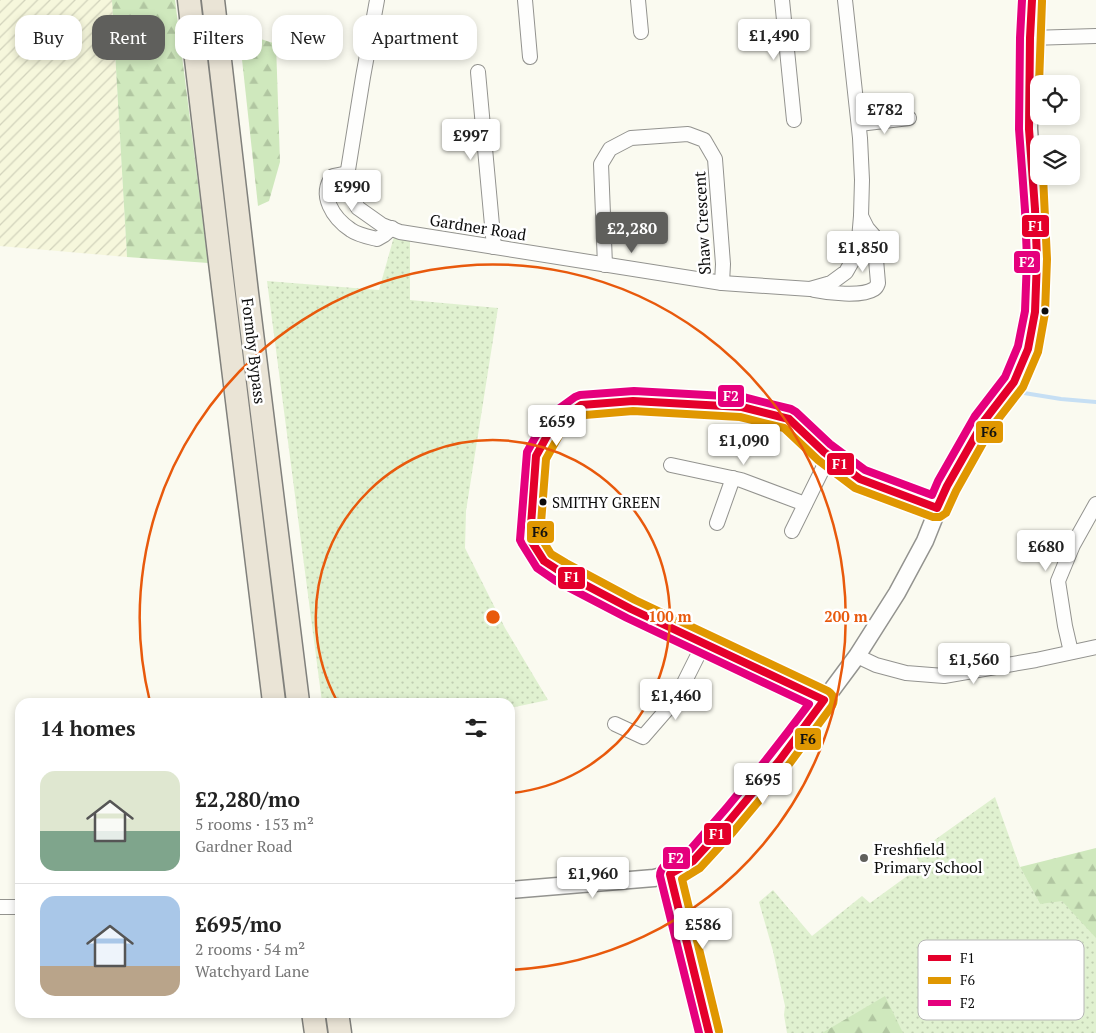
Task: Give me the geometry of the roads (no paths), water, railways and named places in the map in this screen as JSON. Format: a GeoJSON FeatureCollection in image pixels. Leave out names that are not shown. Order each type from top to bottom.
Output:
{"type":"FeatureCollection","features":[{"type":"Feature","properties":{"kind":"highway","name":"Formby Bypass"},"geometry":{"type":"LineString","coordinates":[[189,0],[274,698]]}},
{"type":"Feature","properties":{"kind":"highway","name":"Formby Bypass"},"geometry":{"type":"LineString","coordinates":[[213,0],[298,698]]}},
{"type":"Feature","properties":{"kind":"highway"},"geometry":{"type":"LineString","coordinates":[[315,1018],[316,1033]]}},
{"type":"Feature","properties":{"kind":"highway"},"geometry":{"type":"LineString","coordinates":[[338,1018],[340,1033]]}},
{"type":"Feature","properties":{"kind":"street","name":"Gardner Road"},"geometry":{"type":"LineString","coordinates":[[377,0],[348,174],[349,190],[358,208],[382,225],[400,232],[722,283],[810,289],[844,294],[872,290],[878,283],[874,236],[867,228],[861,216]]}},
{"type":"Feature","properties":{"kind":"street"},"geometry":{"type":"LineString","coordinates":[[525,0],[530,57]]}},
{"type":"Feature","properties":{"kind":"street"},"geometry":{"type":"LineString","coordinates":[[638,0],[641,32]]}},
{"type":"Feature","properties":{"kind":"street"},"geometry":{"type":"LineString","coordinates":[[782,0],[794,120]]}},
{"type":"Feature","properties":{"kind":"street","name":"Gardner Road"},"geometry":{"type":"LineString","coordinates":[[810,289],[831,283],[846,272],[858,251],[862,180],[859,124],[845,0]]}},
{"type":"Feature","properties":{"kind":"street"},"geometry":{"type":"LineString","coordinates":[[515,890],[654,878],[670,874],[693,861],[779,761],[857,656],[897,593],[925,541],[946,486],[984,421],[1014,382],[1028,348],[1035,312],[1037,260],[1029,129],[1032,0]]}},
{"type":"Feature","properties":{"kind":"street"},"geometry":{"type":"LineString","coordinates":[[1030,38],[1096,36]]}},
{"type":"Feature","properties":{"kind":"street"},"geometry":{"type":"LineString","coordinates":[[478,72],[494,247]]}},
{"type":"Feature","properties":{"kind":"street"},"geometry":{"type":"LineString","coordinates":[[859,124],[909,118]]}},
{"type":"Feature","properties":{"kind":"street","name":"Shaw Crescent"},"geometry":{"type":"LineString","coordinates":[[605,265],[601,164],[610,149],[631,138],[688,134],[704,140],[716,159],[723,264],[722,283]]}},
{"type":"Feature","properties":{"kind":"street"},"geometry":{"type":"LineString","coordinates":[[348,174],[333,176],[327,191],[327,199],[337,216],[352,231],[370,238],[377,239],[392,228]]}},
{"type":"Feature","properties":{"kind":"street"},"geometry":{"type":"LineString","coordinates":[[824,700],[631,609],[544,561],[530,539],[533,493],[536,456],[553,425],[581,405],[633,401],[742,407],[789,419],[828,456],[860,479],[937,508]]}},
{"type":"Feature","properties":{"kind":"street"},"geometry":{"type":"LineString","coordinates":[[792,532],[828,456]]}},
{"type":"Feature","properties":{"kind":"street"},"geometry":{"type":"LineString","coordinates":[[672,465],[741,480],[806,504]]}},
{"type":"Feature","properties":{"kind":"street"},"geometry":{"type":"LineString","coordinates":[[717,523],[733,478]]}},
{"type":"Feature","properties":{"kind":"street"},"geometry":{"type":"LineString","coordinates":[[1071,652],[1058,581],[1074,545],[1096,504]]}},
{"type":"Feature","properties":{"kind":"street"},"geometry":{"type":"LineString","coordinates":[[615,724],[643,737],[676,699],[704,643]]}},
{"type":"Feature","properties":{"kind":"street"},"geometry":{"type":"LineString","coordinates":[[857,656],[876,665],[906,673],[944,676],[1036,660],[1096,647]]}},
{"type":"Feature","properties":{"kind":"street"},"geometry":{"type":"LineString","coordinates":[[670,874],[708,1033]]}},
{"type":"Feature","properties":{"kind":"street"},"geometry":{"type":"LineString","coordinates":[[0,907],[15,907]]}},
{"type":"Feature","properties":{"kind":"waterway"},"geometry":{"type":"LineString","coordinates":[[1024,393],[1096,402]]}},
{"type":"Feature","properties":{"kind":"place","name":"SMITHY GREEN"},"geometry":{"type":"Point","coordinates":[543,502]}},
{"type":"Feature","properties":{"kind":"place","name":"Freshfield Primary School"},"geometry":{"type":"Point","coordinates":[864,858]}}]}
